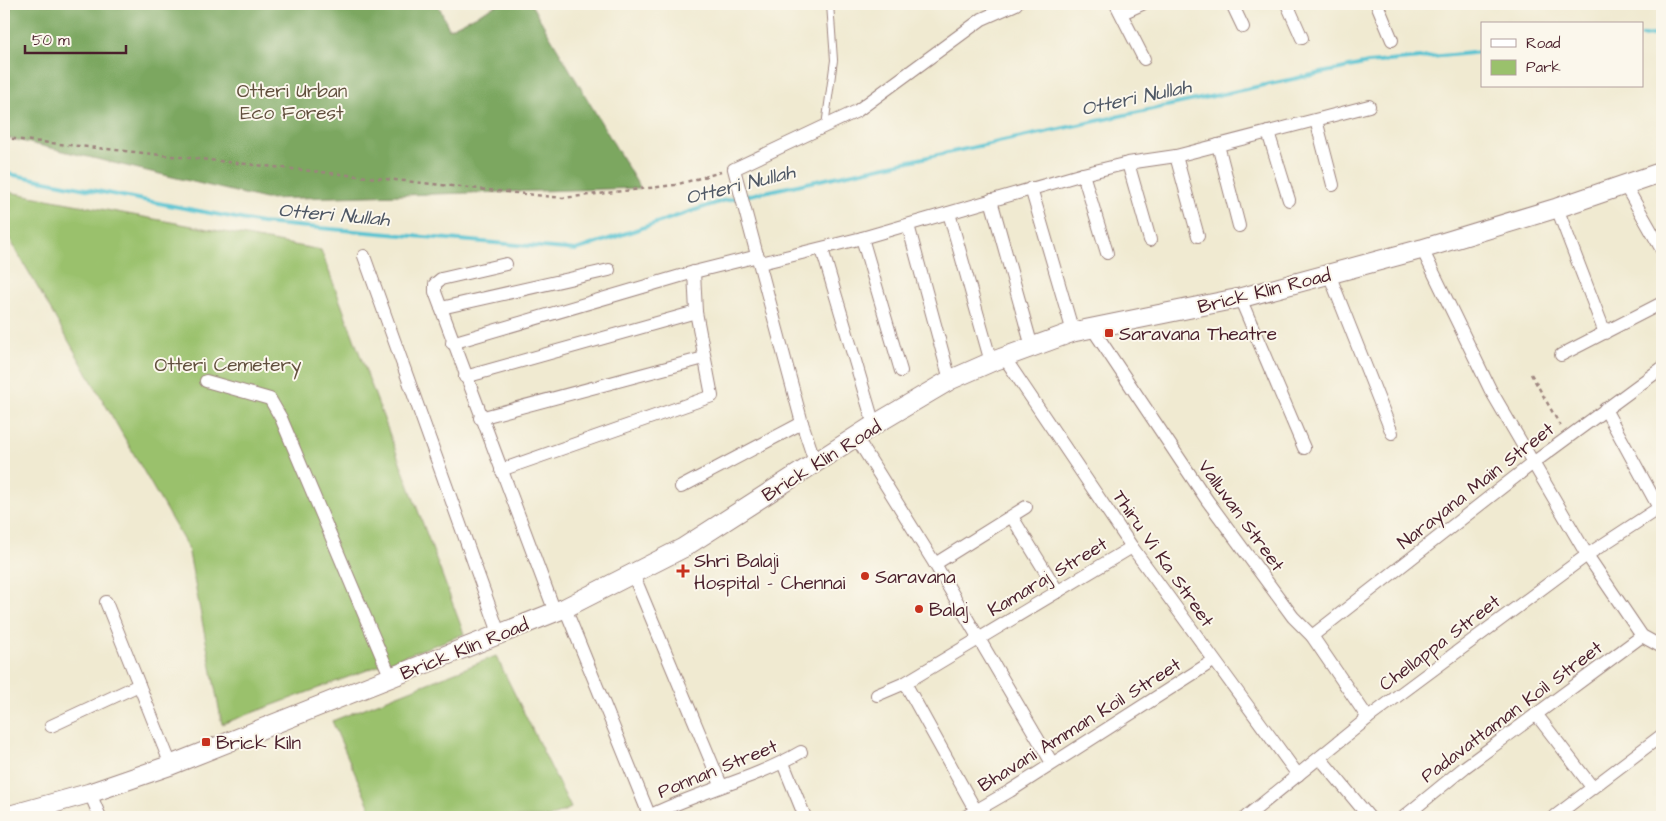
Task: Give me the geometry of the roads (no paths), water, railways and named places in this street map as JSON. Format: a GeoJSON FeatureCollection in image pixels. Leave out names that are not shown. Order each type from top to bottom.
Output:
{"type":"FeatureCollection","features":[{"type":"Feature","properties":{"kind":"main road","name":"Brick Klin Road"},"geometry":{"type":"LineString","coordinates":[[4,817],[90,793],[171,765],[391,678],[498,633],[560,610],[633,574],[721,525],[815,462],[950,380],[998,360],[1073,332],[1240,298],[1422,249],[1557,208],[1662,172]]}},
{"type":"Feature","properties":{"kind":"street"},"geometry":{"type":"LineString","coordinates":[[815,462],[802,423],[760,260],[745,214],[735,173],[857,111],[982,19],[1016,4]]}},
{"type":"Feature","properties":{"kind":"street"},"geometry":{"type":"LineString","coordinates":[[1142,4],[1119,8],[1144,59]]}},
{"type":"Feature","properties":{"kind":"street"},"geometry":{"type":"LineString","coordinates":[[1232,4],[1243,27]]}},
{"type":"Feature","properties":{"kind":"street"},"geometry":{"type":"LineString","coordinates":[[1287,4],[1302,38]]}},
{"type":"Feature","properties":{"kind":"street"},"geometry":{"type":"LineString","coordinates":[[1377,4],[1392,40]]}},
{"type":"Feature","properties":{"kind":"street"},"geometry":{"type":"LineString","coordinates":[[452,343],[694,272],[822,249],[1083,174],[1128,163],[1176,156],[1370,106]]}},
{"type":"Feature","properties":{"kind":"street"},"geometry":{"type":"LineString","coordinates":[[1316,120],[1334,185]]}},
{"type":"Feature","properties":{"kind":"street"},"geometry":{"type":"LineString","coordinates":[[1268,132],[1289,200]]}},
{"type":"Feature","properties":{"kind":"street"},"geometry":{"type":"LineString","coordinates":[[1218,145],[1239,226]]}},
{"type":"Feature","properties":{"kind":"street"},"geometry":{"type":"LineString","coordinates":[[1176,156],[1198,236]]}},
{"type":"Feature","properties":{"kind":"street"},"geometry":{"type":"LineString","coordinates":[[1128,163],[1150,240]]}},
{"type":"Feature","properties":{"kind":"street"},"geometry":{"type":"LineString","coordinates":[[1083,174],[1107,253]]}},
{"type":"Feature","properties":{"kind":"street"},"geometry":{"type":"LineString","coordinates":[[1624,185],[1662,250]]}},
{"type":"Feature","properties":{"kind":"street"},"geometry":{"type":"LineString","coordinates":[[1031,188],[1073,332]]}},
{"type":"Feature","properties":{"kind":"street"},"geometry":{"type":"LineString","coordinates":[[991,200],[1032,347]]}},
{"type":"Feature","properties":{"kind":"street"},"geometry":{"type":"LineString","coordinates":[[1557,208],[1605,332]]}},
{"type":"Feature","properties":{"kind":"street","name":"Thiru Vi Ka Street"},"geometry":{"type":"LineString","coordinates":[[949,213],[998,360],[1213,661],[1298,775]]}},
{"type":"Feature","properties":{"kind":"street"},"geometry":{"type":"LineString","coordinates":[[908,225],[950,380]]}},
{"type":"Feature","properties":{"kind":"street"},"geometry":{"type":"LineString","coordinates":[[862,238],[901,371]]}},
{"type":"Feature","properties":{"kind":"street"},"geometry":{"type":"LineString","coordinates":[[822,249],[874,425]]}},
{"type":"Feature","properties":{"kind":"street"},"geometry":{"type":"LineString","coordinates":[[1422,249],[1490,390],[1587,555],[1642,636],[1660,644]]}},
{"type":"Feature","properties":{"kind":"street"},"geometry":{"type":"LineString","coordinates":[[364,256],[498,633]]}},
{"type":"Feature","properties":{"kind":"street"},"geometry":{"type":"LineString","coordinates":[[506,264],[441,279],[435,284],[435,292],[452,343],[501,470],[649,817]]}},
{"type":"Feature","properties":{"kind":"street"},"geometry":{"type":"LineString","coordinates":[[441,308],[608,270]]}},
{"type":"Feature","properties":{"kind":"street"},"geometry":{"type":"LineString","coordinates":[[501,470],[712,396],[696,312],[694,272]]}},
{"type":"Feature","properties":{"kind":"street"},"geometry":{"type":"LineString","coordinates":[[1329,274],[1392,433]]}},
{"type":"Feature","properties":{"kind":"street"},"geometry":{"type":"LineString","coordinates":[[1240,298],[1304,448]]}},
{"type":"Feature","properties":{"kind":"street"},"geometry":{"type":"LineString","coordinates":[[1561,354],[1662,303]]}},
{"type":"Feature","properties":{"kind":"street"},"geometry":{"type":"LineString","coordinates":[[465,377],[696,312]]}},
{"type":"Feature","properties":{"kind":"street","name":"Valluvan Street"},"geometry":{"type":"LineString","coordinates":[[1092,328],[1207,500],[1293,617],[1312,636],[1368,718]]}},
{"type":"Feature","properties":{"kind":"street"},"geometry":{"type":"LineString","coordinates":[[480,418],[704,358]]}},
{"type":"Feature","properties":{"kind":"street","name":"Narayana Main Street"},"geometry":{"type":"LineString","coordinates":[[1312,636],[1533,463],[1662,368]]}},
{"type":"Feature","properties":{"kind":"street"},"geometry":{"type":"LineString","coordinates":[[206,381],[270,399],[282,418],[391,678]]}},
{"type":"Feature","properties":{"kind":"street"},"geometry":{"type":"LineString","coordinates":[[1605,409],[1661,510]]}},
{"type":"Feature","properties":{"kind":"street"},"geometry":{"type":"LineString","coordinates":[[681,487],[802,423]]}},
{"type":"Feature","properties":{"kind":"street"},"geometry":{"type":"LineString","coordinates":[[856,437],[935,564],[1052,763]]}},
{"type":"Feature","properties":{"kind":"street"},"geometry":{"type":"LineString","coordinates":[[935,564],[1026,507]]}},
{"type":"Feature","properties":{"kind":"street","name":"Chellappa Street"},"geometry":{"type":"LineString","coordinates":[[1246,817],[1368,718],[1587,555],[1661,510]]}},
{"type":"Feature","properties":{"kind":"street"},"geometry":{"type":"LineString","coordinates":[[1012,517],[1058,592]]}},
{"type":"Feature","properties":{"kind":"street","name":"Kamaraj Street"},"geometry":{"type":"LineString","coordinates":[[877,694],[905,683],[1132,547]]}},
{"type":"Feature","properties":{"kind":"street"},"geometry":{"type":"LineString","coordinates":[[633,574],[722,785]]}},
{"type":"Feature","properties":{"kind":"street"},"geometry":{"type":"LineString","coordinates":[[106,602],[171,765]]}},
{"type":"Feature","properties":{"kind":"street","name":"Padavattaman Koil Street"},"geometry":{"type":"LineString","coordinates":[[1404,817],[1464,767],[1642,636]]}},
{"type":"Feature","properties":{"kind":"street","name":"Bhavani Amman Koil Street"},"geometry":{"type":"LineString","coordinates":[[971,814],[1213,661]]}},
{"type":"Feature","properties":{"kind":"street"},"geometry":{"type":"LineString","coordinates":[[905,683],[971,814]]}},
{"type":"Feature","properties":{"kind":"street"},"geometry":{"type":"LineString","coordinates":[[51,726],[139,685]]}},
{"type":"Feature","properties":{"kind":"street"},"geometry":{"type":"LineString","coordinates":[[1536,714],[1592,788]]}},
{"type":"Feature","properties":{"kind":"street"},"geometry":{"type":"LineString","coordinates":[[1554,817],[1662,735]]}},
{"type":"Feature","properties":{"kind":"street","name":"Ponnan Street"},"geometry":{"type":"LineString","coordinates":[[649,817],[722,785],[783,763],[801,752]]}},
{"type":"Feature","properties":{"kind":"street"},"geometry":{"type":"LineString","coordinates":[[1320,758],[1369,817]]}},
{"type":"Feature","properties":{"kind":"street"},"geometry":{"type":"LineString","coordinates":[[783,763],[805,817]]}},
{"type":"Feature","properties":{"kind":"street"},"geometry":{"type":"LineString","coordinates":[[90,793],[100,817]]}},
{"type":"Feature","properties":{"kind":"lane"},"geometry":{"type":"LineString","coordinates":[[825,127],[834,60],[830,4]]}},
{"type":"Feature","properties":{"kind":"waterway","name":"Otteri Nullah"},"geometry":{"type":"LineString","coordinates":[[1644,36],[1662,34]]}},
{"type":"Feature","properties":{"kind":"waterway","name":"Otteri Nullah"},"geometry":{"type":"LineString","coordinates":[[4,173],[261,223],[576,250],[722,201],[1368,63],[1481,52]]}},
{"type":"Feature","properties":{"kind":"place","name":"Saravana Theatre"},"geometry":{"type":"Point","coordinates":[1109,333]}},
{"type":"Feature","properties":{"kind":"place","name":"Shri Balaji Hospital - Chennai"},"geometry":{"type":"Point","coordinates":[683,571]}},
{"type":"Feature","properties":{"kind":"place","name":"Saravana"},"geometry":{"type":"Point","coordinates":[865,576]}},
{"type":"Feature","properties":{"kind":"place","name":"Balaj"},"geometry":{"type":"Point","coordinates":[919,609]}},
{"type":"Feature","properties":{"kind":"place","name":"Brick Kiln"},"geometry":{"type":"Point","coordinates":[206,742]}},
{"type":"Feature","properties":{"kind":"park label","name":"Otteri Urban Eco Forest"},"geometry":{"type":"Point","coordinates":[292,101]}},
{"type":"Feature","properties":{"kind":"park label","name":"Otteri Cemetery"},"geometry":{"type":"Point","coordinates":[228,364]}}]}
